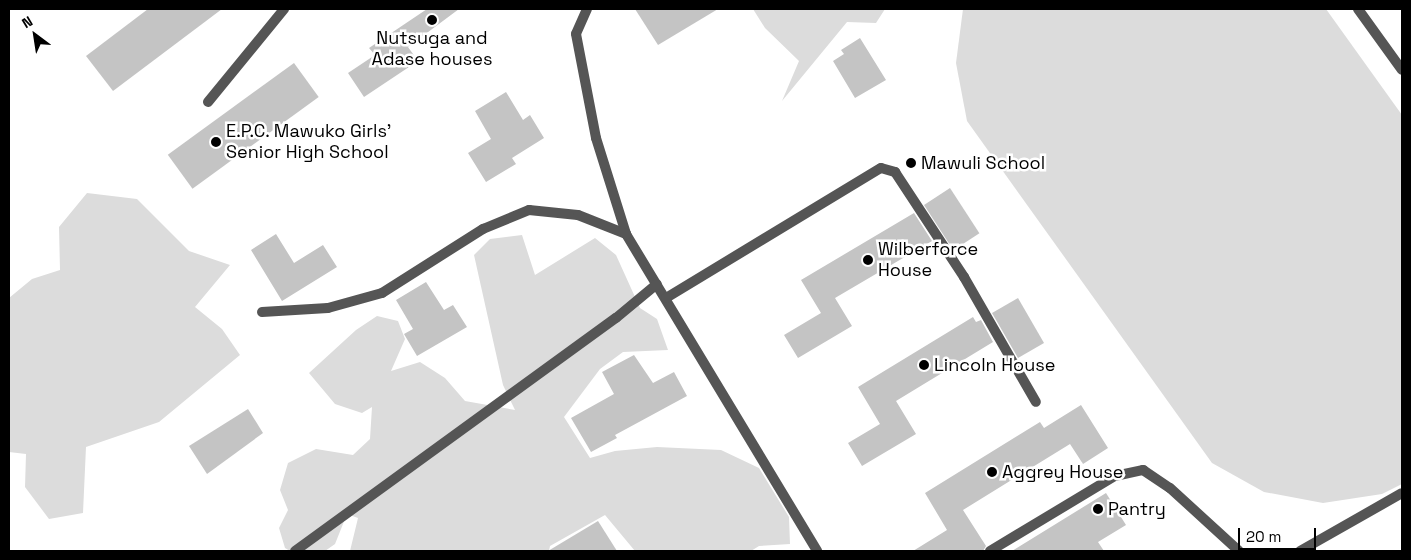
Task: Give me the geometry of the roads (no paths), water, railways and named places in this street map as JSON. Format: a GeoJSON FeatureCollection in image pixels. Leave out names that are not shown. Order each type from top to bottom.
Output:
{"type":"FeatureCollection","features":[{"type":"Feature","properties":{"kind":"lane"},"geometry":{"type":"LineString","coordinates":[[208,102],[284,9]]}},
{"type":"Feature","properties":{"kind":"lane"},"geometry":{"type":"LineString","coordinates":[[587,9],[576,34],[596,138],[626,234],[818,551]]}},
{"type":"Feature","properties":{"kind":"lane"},"geometry":{"type":"LineString","coordinates":[[1358,9],[1402,70]]}},
{"type":"Feature","properties":{"kind":"lane"},"geometry":{"type":"LineString","coordinates":[[666,298],[881,168],[896,172],[964,277],[1036,402]]}},
{"type":"Feature","properties":{"kind":"lane"},"geometry":{"type":"LineString","coordinates":[[262,312],[328,308],[382,293],[483,229],[529,210],[578,215],[626,234]]}},
{"type":"Feature","properties":{"kind":"lane"},"geometry":{"type":"LineString","coordinates":[[295,551],[616,318],[657,284]]}},
{"type":"Feature","properties":{"kind":"lane"},"geometry":{"type":"LineString","coordinates":[[990,551],[1115,476],[1143,470],[1170,488],[1239,551]]}},
{"type":"Feature","properties":{"kind":"lane"},"geometry":{"type":"LineString","coordinates":[[1300,551],[1402,494]]}},
{"type":"Feature","properties":{"kind":"place","name":"Nutsuga and Adase houses"},"geometry":{"type":"Point","coordinates":[432,20]}},
{"type":"Feature","properties":{"kind":"place","name":"E.P.C. Mawuko Girls' Senior High School"},"geometry":{"type":"Point","coordinates":[216,142]}},
{"type":"Feature","properties":{"kind":"place","name":"Mawuli School"},"geometry":{"type":"Point","coordinates":[911,163]}},
{"type":"Feature","properties":{"kind":"place","name":"Wilberforce House"},"geometry":{"type":"Point","coordinates":[868,260]}},
{"type":"Feature","properties":{"kind":"place","name":"Lincoln House"},"geometry":{"type":"Point","coordinates":[924,365]}},
{"type":"Feature","properties":{"kind":"place","name":"Aggrey House"},"geometry":{"type":"Point","coordinates":[992,472]}},
{"type":"Feature","properties":{"kind":"place","name":"Pantry"},"geometry":{"type":"Point","coordinates":[1098,509]}}]}
